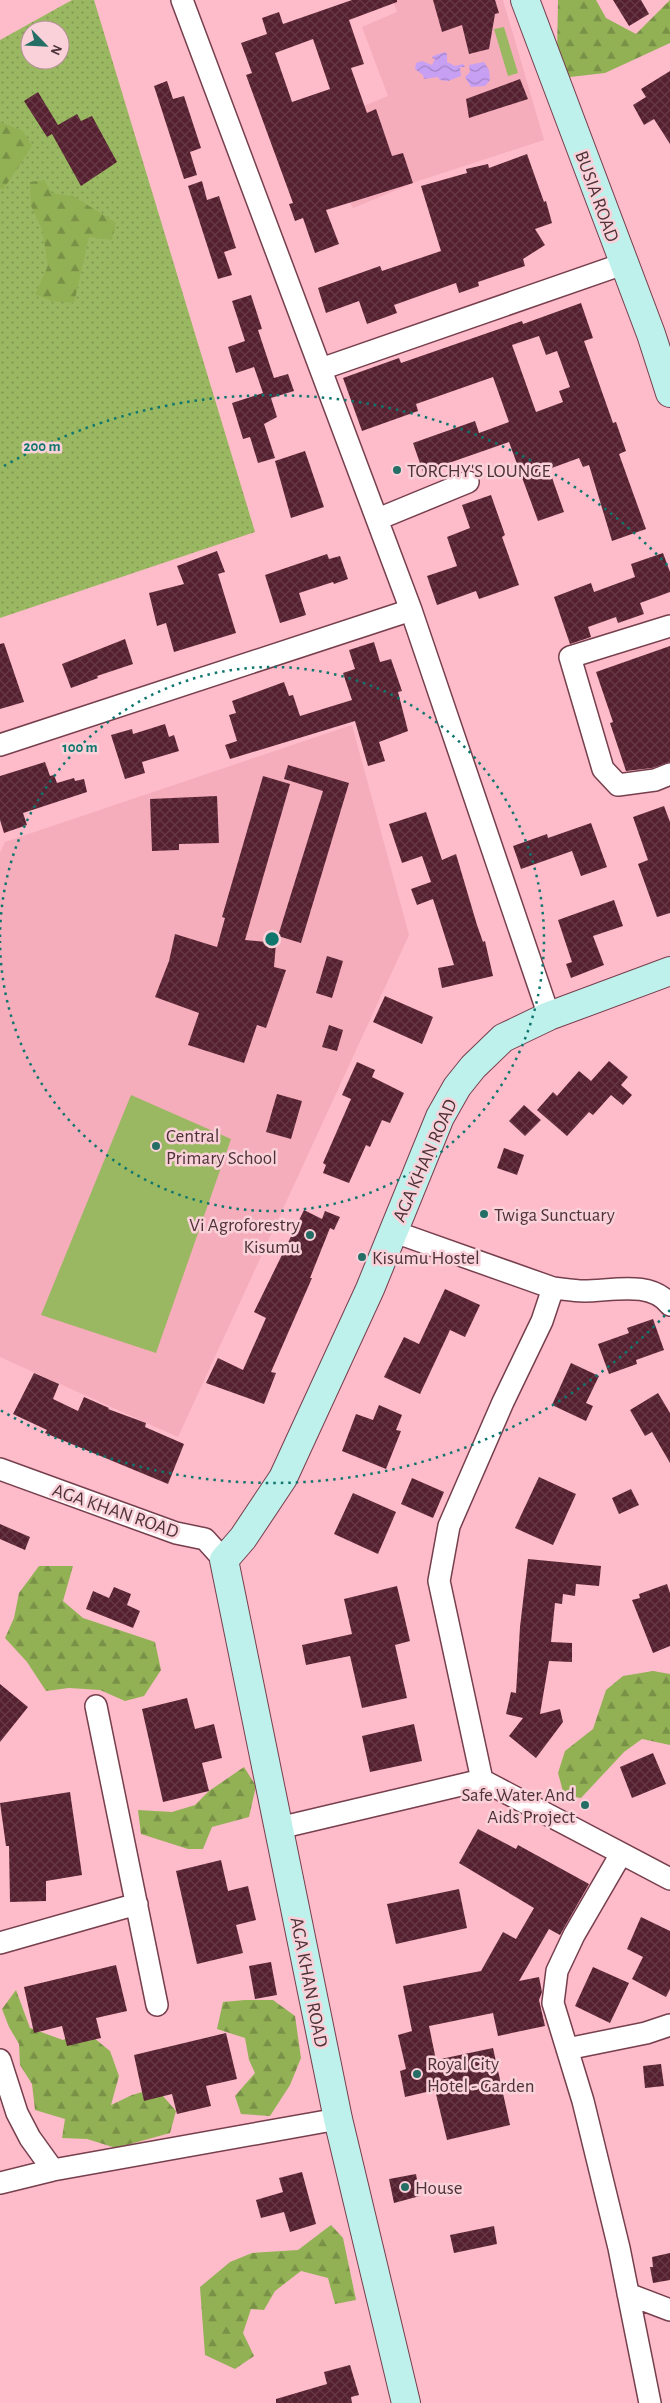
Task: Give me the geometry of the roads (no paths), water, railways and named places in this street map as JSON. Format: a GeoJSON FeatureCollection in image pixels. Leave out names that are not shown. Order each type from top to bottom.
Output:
{"type":"FeatureCollection","features":[{"type":"Feature","properties":{"kind":"street"},"geometry":{"type":"LineString","coordinates":[[182,0],[411,610],[549,1016]]}},
{"type":"Feature","properties":{"kind":"street","name":"BUSIA ROAD"},"geometry":{"type":"LineString","coordinates":[[525,0],[623,264],[660,331],[670,393]]}},
{"type":"Feature","properties":{"kind":"street"},"geometry":{"type":"LineString","coordinates":[[321,370],[623,264]]}},
{"type":"Feature","properties":{"kind":"street"},"geometry":{"type":"LineString","coordinates":[[378,519],[468,482]]}},
{"type":"Feature","properties":{"kind":"street"},"geometry":{"type":"LineString","coordinates":[[0,745],[411,610]]}},
{"type":"Feature","properties":{"kind":"street"},"geometry":{"type":"LineString","coordinates":[[670,626],[570,657],[603,769],[618,785],[655,780],[670,774]]}},
{"type":"Feature","properties":{"kind":"street","name":"AGA KHAN ROAD"},"geometry":{"type":"LineString","coordinates":[[224,1560],[243,1538],[283,1478],[370,1288],[440,1117],[457,1087],[473,1067],[504,1038],[549,1016],[670,971]]}},
{"type":"Feature","properties":{"kind":"street"},"geometry":{"type":"LineString","coordinates":[[392,1231],[552,1288],[583,1291],[639,1289],[654,1292],[670,1305]]}},
{"type":"Feature","properties":{"kind":"street"},"geometry":{"type":"LineString","coordinates":[[482,1780],[439,1581],[440,1572],[449,1526],[503,1402],[542,1321],[552,1288]]}},
{"type":"Feature","properties":{"kind":"street","name":"AGA KHAN ROAD"},"geometry":{"type":"LineString","coordinates":[[0,1469],[176,1533],[205,1539],[224,1560],[338,2119],[406,2403]]}},
{"type":"Feature","properties":{"kind":"street"},"geometry":{"type":"LineString","coordinates":[[96,1706],[157,2005]]}},
{"type":"Feature","properties":{"kind":"street"},"geometry":{"type":"LineString","coordinates":[[279,1828],[482,1780],[670,1879]]}},
{"type":"Feature","properties":{"kind":"street"},"geometry":{"type":"LineString","coordinates":[[621,1854],[574,1935],[557,1971],[553,2004],[583,2101],[628,2294],[650,2403]]}},
{"type":"Feature","properties":{"kind":"street"},"geometry":{"type":"LineString","coordinates":[[0,1943],[137,1904]]}},
{"type":"Feature","properties":{"kind":"street"},"geometry":{"type":"LineString","coordinates":[[567,2049],[646,2033],[670,2025]]}},
{"type":"Feature","properties":{"kind":"street"},"geometry":{"type":"LineString","coordinates":[[0,2060],[17,2113],[30,2138],[53,2170]]}},
{"type":"Feature","properties":{"kind":"street"},"geometry":{"type":"LineString","coordinates":[[0,2183],[53,2170],[338,2119]]}},
{"type":"Feature","properties":{"kind":"street"},"geometry":{"type":"LineString","coordinates":[[628,2294],[670,2310]]}},
{"type":"Feature","properties":{"kind":"water"},"geometry":{"type":"Polygon","coordinates":[[[445,52],[447,54],[447,62],[455,66],[463,64],[465,67],[460,67],[461,76],[448,81],[440,80],[438,77],[424,79],[423,75],[415,69],[416,63],[422,61],[432,65],[435,59],[432,58],[433,56],[445,52]]]}},
{"type":"Feature","properties":{"kind":"water"},"geometry":{"type":"Polygon","coordinates":[[[484,62],[489,70],[490,80],[485,86],[471,87],[465,77],[470,72],[469,65],[484,62]]]}},
{"type":"Feature","properties":{"kind":"place","name":"TORCHY'S LOUNGE"},"geometry":{"type":"Point","coordinates":[397,470]}},
{"type":"Feature","properties":{"kind":"place","name":"Central Primary School"},"geometry":{"type":"Point","coordinates":[156,1146]}},
{"type":"Feature","properties":{"kind":"place","name":"Twiga Sunctuary"},"geometry":{"type":"Point","coordinates":[484,1214]}},
{"type":"Feature","properties":{"kind":"place","name":"Vi Agroforestry Kisumu"},"geometry":{"type":"Point","coordinates":[310,1235]}},
{"type":"Feature","properties":{"kind":"place","name":"Kisumu Hostel"},"geometry":{"type":"Point","coordinates":[362,1257]}},
{"type":"Feature","properties":{"kind":"place","name":"Safe Water And Aids Project"},"geometry":{"type":"Point","coordinates":[585,1805]}},
{"type":"Feature","properties":{"kind":"place","name":"Royal City Hotel - Garden"},"geometry":{"type":"Point","coordinates":[417,2074]}},
{"type":"Feature","properties":{"kind":"place","name":"House"},"geometry":{"type":"Point","coordinates":[405,2187]}}]}
